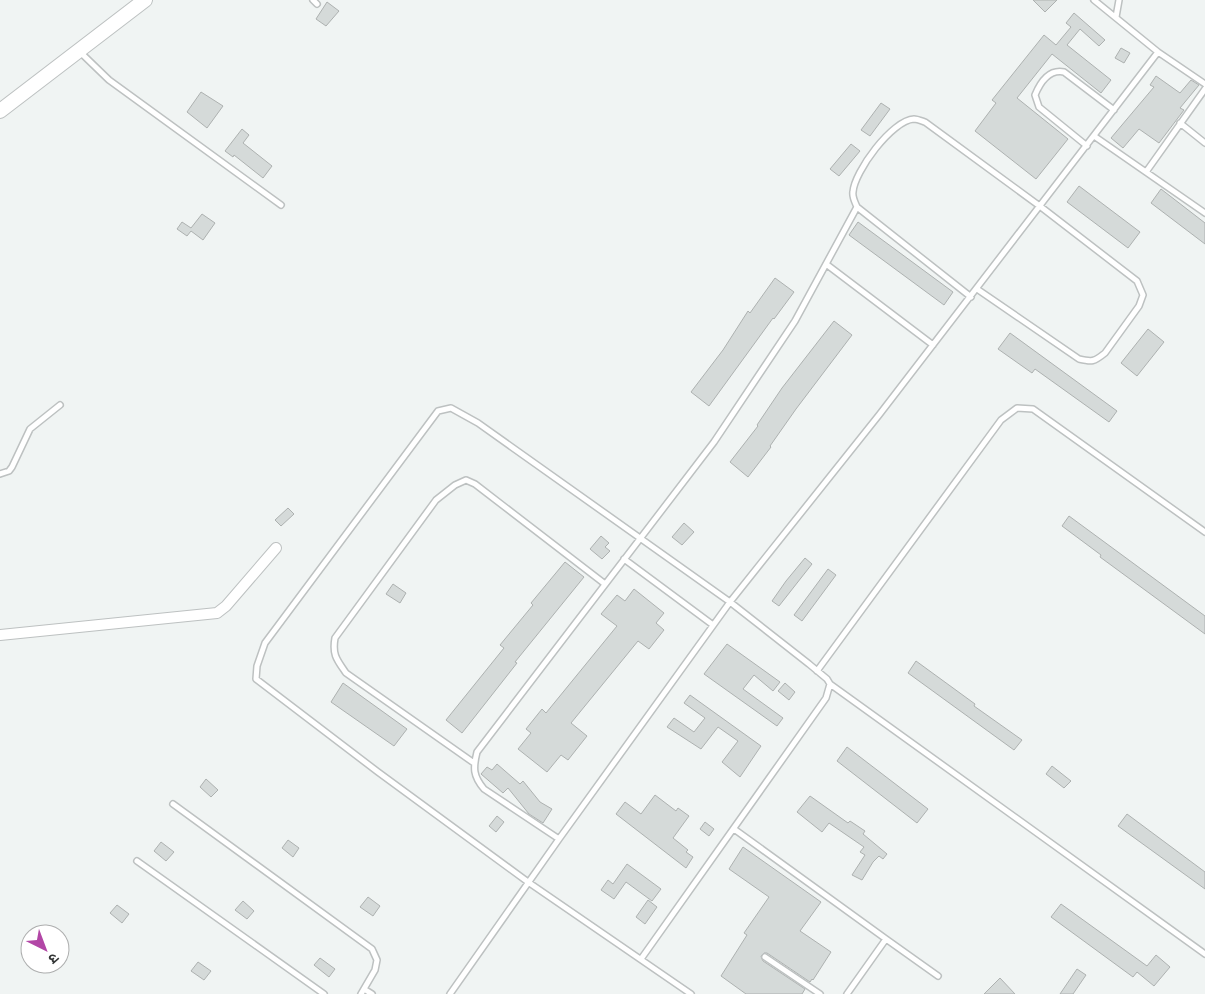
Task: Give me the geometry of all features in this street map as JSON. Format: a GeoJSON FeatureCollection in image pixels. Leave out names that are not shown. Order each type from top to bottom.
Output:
{"type":"FeatureCollection","features":[{"type":"Feature","properties":{"kind":"street"},"geometry":{"type":"LineString","coordinates":[[0,111],[146,0]]}},
{"type":"Feature","properties":{"kind":"street"},"geometry":{"type":"LineString","coordinates":[[0,635],[217,613],[226,606],[276,548]]}},
{"type":"Feature","properties":{"kind":"lane"},"geometry":{"type":"LineString","coordinates":[[1094,0],[1158,52],[1205,84]]}},
{"type":"Feature","properties":{"kind":"lane"},"geometry":{"type":"LineString","coordinates":[[1116,17],[1119,0]]}},
{"type":"Feature","properties":{"kind":"lane"},"geometry":{"type":"LineString","coordinates":[[79,51],[116,85],[281,205]]}},
{"type":"Feature","properties":{"kind":"lane"},"geometry":{"type":"LineString","coordinates":[[450,994],[528,882],[730,602],[933,345],[1158,52]]}},
{"type":"Feature","properties":{"kind":"lane"},"geometry":{"type":"LineString","coordinates":[[1087,146],[1039,107],[1035,95],[1039,85],[1049,74],[1057,71],[1064,72],[1114,110]]}},
{"type":"Feature","properties":{"kind":"lane"},"geometry":{"type":"LineString","coordinates":[[1146,172],[1205,89]]}},
{"type":"Feature","properties":{"kind":"lane"},"geometry":{"type":"LineString","coordinates":[[970,297],[857,207],[852,194],[854,183],[860,170],[886,137],[902,123],[914,119],[925,122],[1137,281],[1143,295],[1139,306],[1105,353],[1091,362],[1078,360],[977,288]]}},
{"type":"Feature","properties":{"kind":"lane"},"geometry":{"type":"LineString","coordinates":[[1180,123],[1205,143]]}},
{"type":"Feature","properties":{"kind":"lane"},"geometry":{"type":"LineString","coordinates":[[1094,136],[1205,214]]}},
{"type":"Feature","properties":{"kind":"lane"},"geometry":{"type":"LineString","coordinates":[[559,839],[484,789],[476,780],[474,763],[477,752],[714,442],[750,391],[795,321],[857,207]]}},
{"type":"Feature","properties":{"kind":"lane"},"geometry":{"type":"LineString","coordinates":[[826,264],[933,345]]}},
{"type":"Feature","properties":{"kind":"lane"},"geometry":{"type":"LineString","coordinates":[[0,474],[9,471],[12,467],[30,429],[60,405]]}},
{"type":"Feature","properties":{"kind":"lane"},"geometry":{"type":"LineString","coordinates":[[691,994],[528,882],[378,772],[256,679],[257,666],[265,643],[438,411],[451,408],[478,423],[641,538],[730,602],[827,678],[830,684],[1205,954]]}},
{"type":"Feature","properties":{"kind":"lane"},"geometry":{"type":"LineString","coordinates":[[817,671],[1001,420],[1017,408],[1033,409],[1205,532]]}},
{"type":"Feature","properties":{"kind":"lane"},"geometry":{"type":"LineString","coordinates":[[474,763],[346,673],[333,650],[335,638],[436,500],[455,485],[466,480],[475,484],[605,584]]}},
{"type":"Feature","properties":{"kind":"lane"},"geometry":{"type":"LineString","coordinates":[[624,559],[713,625]]}},
{"type":"Feature","properties":{"kind":"lane"},"geometry":{"type":"LineString","coordinates":[[641,959],[826,698],[830,684]]}},
{"type":"Feature","properties":{"kind":"lane"},"geometry":{"type":"LineString","coordinates":[[173,804],[372,949],[377,960],[375,970],[361,994]]}},
{"type":"Feature","properties":{"kind":"lane"},"geometry":{"type":"LineString","coordinates":[[734,829],[938,976]]}},
{"type":"Feature","properties":{"kind":"lane"},"geometry":{"type":"LineString","coordinates":[[137,861],[324,994]]}},
{"type":"Feature","properties":{"kind":"lane"},"geometry":{"type":"LineString","coordinates":[[847,994],[886,939]]}},
{"type":"Feature","properties":{"kind":"lane"},"geometry":{"type":"LineString","coordinates":[[765,957],[820,994]]}},
{"type":"Feature","properties":{"kind":"lane"},"geometry":{"type":"LineString","coordinates":[[364,989],[372,994]]}},
{"type":"Feature","properties":{"kind":"building"},"geometry":{"type":"Polygon","coordinates":[[[1033,0],[1057,0],[1045,12],[1033,0]]]}},
{"type":"Feature","properties":{"kind":"building"},"geometry":{"type":"Polygon","coordinates":[[[327,2],[339,11],[326,26],[316,19],[327,2]]]}},
{"type":"Feature","properties":{"kind":"building"},"geometry":{"type":"Polygon","coordinates":[[[1074,13],[1105,40],[1099,46],[1080,29],[1067,45],[1111,80],[1101,93],[1052,54],[1017,98],[1068,139],[1036,179],[975,131],[996,103],[992,100],[1044,35],[1056,45],[1071,27],[1066,23],[1074,13]]]}},
{"type":"Feature","properties":{"kind":"building"},"geometry":{"type":"Polygon","coordinates":[[[1121,48],[1130,53],[1124,63],[1115,58],[1121,48]]]}},
{"type":"Feature","properties":{"kind":"building"},"geometry":{"type":"Polygon","coordinates":[[[1156,76],[1180,93],[1191,80],[1199,85],[1180,108],[1184,110],[1159,143],[1139,129],[1123,148],[1111,138],[1154,87],[1150,85],[1156,76]]]}},
{"type":"Feature","properties":{"kind":"building"},"geometry":{"type":"Polygon","coordinates":[[[201,92],[223,106],[207,128],[187,112],[201,92]]]}},
{"type":"Feature","properties":{"kind":"building"},"geometry":{"type":"Polygon","coordinates":[[[881,103],[890,109],[870,136],[861,130],[881,103]]]}},
{"type":"Feature","properties":{"kind":"building"},"geometry":{"type":"Polygon","coordinates":[[[242,129],[249,135],[243,143],[272,166],[263,178],[234,155],[233,157],[225,151],[242,129]]]}},
{"type":"Feature","properties":{"kind":"building"},"geometry":{"type":"Polygon","coordinates":[[[851,144],[860,151],[839,176],[830,169],[851,144]]]}},
{"type":"Feature","properties":{"kind":"building"},"geometry":{"type":"Polygon","coordinates":[[[1079,186],[1140,232],[1128,248],[1067,202],[1079,186]]]}},
{"type":"Feature","properties":{"kind":"building"},"geometry":{"type":"Polygon","coordinates":[[[1161,189],[1205,223],[1205,244],[1151,203],[1161,189]]]}},
{"type":"Feature","properties":{"kind":"building"},"geometry":{"type":"Polygon","coordinates":[[[202,214],[215,223],[203,240],[191,231],[187,236],[177,229],[182,222],[191,228],[202,214]]]}},
{"type":"Feature","properties":{"kind":"building"},"geometry":{"type":"Polygon","coordinates":[[[858,222],[953,292],[944,305],[849,235],[858,222]]]}},
{"type":"Feature","properties":{"kind":"building"},"geometry":{"type":"Polygon","coordinates":[[[775,278],[794,292],[709,406],[691,392],[723,350],[748,311],[750,313],[775,278]]]}},
{"type":"Feature","properties":{"kind":"building"},"geometry":{"type":"Polygon","coordinates":[[[834,321],[852,335],[748,477],[730,462],[758,426],[782,388],[834,321]]]}},
{"type":"Feature","properties":{"kind":"building"},"geometry":{"type":"Polygon","coordinates":[[[1148,329],[1164,342],[1137,376],[1121,363],[1148,329]]]}},
{"type":"Feature","properties":{"kind":"building"},"geometry":{"type":"Polygon","coordinates":[[[1010,333],[1117,411],[1109,422],[1035,369],[1032,373],[998,349],[1010,333]]]}},
{"type":"Feature","properties":{"kind":"building"},"geometry":{"type":"Polygon","coordinates":[[[288,508],[294,514],[281,526],[275,520],[288,508]]]}},
{"type":"Feature","properties":{"kind":"building"},"geometry":{"type":"Polygon","coordinates":[[[1069,516],[1205,616],[1205,634],[1100,557],[1101,555],[1062,526],[1069,516]]]}},
{"type":"Feature","properties":{"kind":"building"},"geometry":{"type":"Polygon","coordinates":[[[684,523],[694,532],[682,545],[672,537],[684,523]]]}},
{"type":"Feature","properties":{"kind":"building"},"geometry":{"type":"Polygon","coordinates":[[[601,536],[609,543],[605,547],[610,551],[602,559],[590,549],[601,536]]]}},
{"type":"Feature","properties":{"kind":"building"},"geometry":{"type":"Polygon","coordinates":[[[805,558],[812,564],[779,606],[772,601],[805,558]]]}},
{"type":"Feature","properties":{"kind":"building"},"geometry":{"type":"Polygon","coordinates":[[[565,562],[584,577],[515,662],[517,663],[462,733],[446,720],[504,648],[500,645],[565,562]]]}},
{"type":"Feature","properties":{"kind":"building"},"geometry":{"type":"Polygon","coordinates":[[[828,569],[836,575],[802,621],[794,615],[828,569]]]}},
{"type":"Feature","properties":{"kind":"building"},"geometry":{"type":"Polygon","coordinates":[[[393,584],[406,593],[400,603],[386,594],[393,584]]]}},
{"type":"Feature","properties":{"kind":"building"},"geometry":{"type":"Polygon","coordinates":[[[634,589],[664,613],[656,623],[664,630],[649,649],[638,641],[571,723],[587,736],[568,760],[561,755],[547,772],[518,749],[531,733],[526,729],[542,709],[546,713],[617,626],[601,614],[617,595],[625,601],[634,589]]]}},
{"type":"Feature","properties":{"kind":"building"},"geometry":{"type":"Polygon","coordinates":[[[727,644],[780,682],[773,691],[754,675],[743,689],[783,718],[777,726],[704,674],[727,644]]]}},
{"type":"Feature","properties":{"kind":"building"},"geometry":{"type":"Polygon","coordinates":[[[916,661],[1022,740],[1014,750],[908,673],[916,661]]]}},
{"type":"Feature","properties":{"kind":"building"},"geometry":{"type":"Polygon","coordinates":[[[343,683],[407,729],[394,746],[331,702],[343,683]]]}},
{"type":"Feature","properties":{"kind":"building"},"geometry":{"type":"Polygon","coordinates":[[[785,683],[795,692],[789,700],[778,691],[785,683]]]}},
{"type":"Feature","properties":{"kind":"building"},"geometry":{"type":"Polygon","coordinates":[[[690,695],[761,746],[740,777],[722,762],[738,741],[718,727],[701,749],[667,727],[674,718],[694,732],[705,718],[684,703],[690,695]]]}},
{"type":"Feature","properties":{"kind":"building"},"geometry":{"type":"Polygon","coordinates":[[[847,747],[928,809],[917,823],[837,761],[847,747]]]}},
{"type":"Feature","properties":{"kind":"building"},"geometry":{"type":"Polygon","coordinates":[[[497,764],[520,784],[523,781],[540,802],[552,809],[543,823],[529,814],[508,788],[503,793],[481,774],[487,767],[492,770],[497,764]]]}},
{"type":"Feature","properties":{"kind":"building"},"geometry":{"type":"Polygon","coordinates":[[[1052,766],[1071,781],[1064,788],[1046,774],[1052,766]]]}},
{"type":"Feature","properties":{"kind":"building"},"geometry":{"type":"Polygon","coordinates":[[[206,779],[218,790],[211,797],[200,787],[206,779]]]}},
{"type":"Feature","properties":{"kind":"building"},"geometry":{"type":"Polygon","coordinates":[[[655,795],[676,811],[678,808],[689,816],[673,838],[688,850],[686,852],[693,857],[686,868],[616,814],[625,802],[641,814],[655,795]]]}},
{"type":"Feature","properties":{"kind":"building"},"geometry":{"type":"Polygon","coordinates":[[[810,796],[848,823],[850,821],[865,831],[863,834],[887,854],[883,859],[879,856],[873,862],[862,880],[852,875],[865,855],[860,852],[864,847],[829,823],[822,832],[797,812],[810,796]]]}},
{"type":"Feature","properties":{"kind":"building"},"geometry":{"type":"Polygon","coordinates":[[[1127,814],[1205,872],[1205,889],[1118,826],[1127,814]]]}},
{"type":"Feature","properties":{"kind":"building"},"geometry":{"type":"Polygon","coordinates":[[[497,816],[504,822],[496,832],[489,826],[497,816]]]}},
{"type":"Feature","properties":{"kind":"building"},"geometry":{"type":"Polygon","coordinates":[[[705,822],[714,829],[709,836],[700,829],[705,822]]]}},
{"type":"Feature","properties":{"kind":"building"},"geometry":{"type":"Polygon","coordinates":[[[288,840],[299,848],[293,857],[282,848],[288,840]]]}},
{"type":"Feature","properties":{"kind":"building"},"geometry":{"type":"Polygon","coordinates":[[[161,842],[174,852],[166,861],[154,851],[161,842]]]}},
{"type":"Feature","properties":{"kind":"building"},"geometry":{"type":"Polygon","coordinates":[[[743,847],[821,902],[800,931],[831,952],[813,980],[810,982],[767,953],[761,956],[763,961],[805,989],[802,994],[746,994],[721,976],[747,935],[744,933],[769,897],[729,869],[743,847]]]}},
{"type":"Feature","properties":{"kind":"building"},"geometry":{"type":"Polygon","coordinates":[[[627,864],[661,889],[652,901],[626,882],[614,899],[601,890],[608,880],[613,884],[627,864]]]}},
{"type":"Feature","properties":{"kind":"building"},"geometry":{"type":"Polygon","coordinates":[[[368,897],[380,906],[373,916],[360,907],[368,897]]]}},
{"type":"Feature","properties":{"kind":"building"},"geometry":{"type":"Polygon","coordinates":[[[648,900],[657,907],[645,924],[636,917],[648,900]]]}},
{"type":"Feature","properties":{"kind":"building"},"geometry":{"type":"Polygon","coordinates":[[[243,901],[254,911],[247,919],[235,910],[243,901]]]}},
{"type":"Feature","properties":{"kind":"building"},"geometry":{"type":"Polygon","coordinates":[[[1061,904],[1147,966],[1156,955],[1170,967],[1154,986],[1137,972],[1133,977],[1051,917],[1061,904]]]}},
{"type":"Feature","properties":{"kind":"building"},"geometry":{"type":"Polygon","coordinates":[[[117,905],[129,914],[122,923],[110,913],[117,905]]]}},
{"type":"Feature","properties":{"kind":"building"},"geometry":{"type":"Polygon","coordinates":[[[320,958],[335,969],[329,977],[314,965],[320,958]]]}},
{"type":"Feature","properties":{"kind":"building"},"geometry":{"type":"Polygon","coordinates":[[[198,962],[211,971],[204,980],[191,971],[198,962]]]}},
{"type":"Feature","properties":{"kind":"building"},"geometry":{"type":"Polygon","coordinates":[[[1077,969],[1086,975],[1073,994],[1060,994],[1077,969]]]}},
{"type":"Feature","properties":{"kind":"building"},"geometry":{"type":"Polygon","coordinates":[[[1000,978],[1015,994],[984,994],[1000,978]]]}}]}
